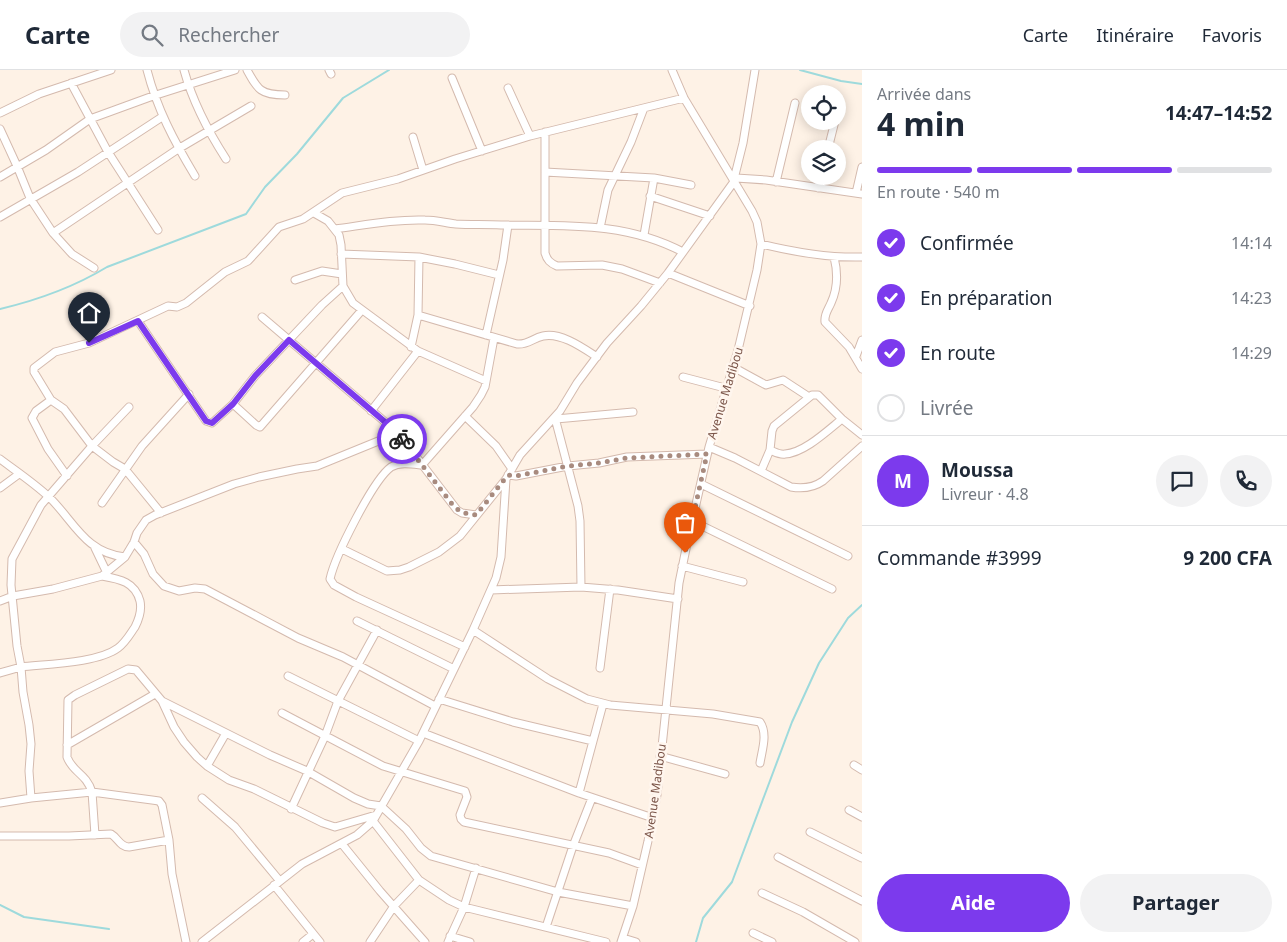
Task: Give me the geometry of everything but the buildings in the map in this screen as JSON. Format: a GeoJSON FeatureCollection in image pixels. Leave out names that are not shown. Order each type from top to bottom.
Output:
{"type":"FeatureCollection","features":[{"type":"Feature","properties":{"kind":"street"},"geometry":{"type":"LineString","coordinates":[[0,112],[92,73],[111,70]]}},
{"type":"Feature","properties":{"kind":"street"},"geometry":{"type":"LineString","coordinates":[[147,70],[153,96],[162,117],[178,149],[195,176]]}},
{"type":"Feature","properties":{"kind":"street"},"geometry":{"type":"LineString","coordinates":[[184,70],[188,84],[209,132],[226,159]]}},
{"type":"Feature","properties":{"kind":"street"},"geometry":{"type":"LineString","coordinates":[[0,177],[46,150],[90,119],[188,84],[235,70]]}},
{"type":"Feature","properties":{"kind":"street"},"geometry":{"type":"LineString","coordinates":[[247,70],[259,91],[270,95],[285,95]]}},
{"type":"Feature","properties":{"kind":"street","name":"Avenue Madibou"},"geometry":{"type":"LineString","coordinates":[[622,940],[633,906],[653,818],[682,566],[708,450],[750,306],[761,244],[757,222],[735,181],[684,98],[672,70]]}},
{"type":"Feature","properties":{"kind":"street"},"geometry":{"type":"LineString","coordinates":[[342,549],[387,570],[400,570],[428,558],[460,536],[509,475],[529,444],[555,418],[577,383],[615,333],[668,273],[735,181],[744,142],[755,70]]}},
{"type":"Feature","properties":{"kind":"street"},"geometry":{"type":"LineString","coordinates":[[452,78],[482,151]]}},
{"type":"Feature","properties":{"kind":"street"},"geometry":{"type":"LineString","coordinates":[[71,83],[108,152],[158,230]]}},
{"type":"Feature","properties":{"kind":"street"},"geometry":{"type":"LineString","coordinates":[[508,88],[530,136]]}},
{"type":"Feature","properties":{"kind":"street"},"geometry":{"type":"LineString","coordinates":[[161,513],[124,469],[92,446],[64,410],[52,400],[38,380],[34,368],[55,352],[89,343],[168,306],[177,307],[186,303],[225,272],[248,261],[279,228],[314,213],[342,192],[383,183],[530,136],[684,98]]}},
{"type":"Feature","properties":{"kind":"street"},"geometry":{"type":"LineString","coordinates":[[776,182],[795,103]]}},
{"type":"Feature","properties":{"kind":"street"},"geometry":{"type":"LineString","coordinates":[[53,233],[178,149],[251,106]]}},
{"type":"Feature","properties":{"kind":"street"},"geometry":{"type":"LineString","coordinates":[[600,228],[604,203],[644,108]]}},
{"type":"Feature","properties":{"kind":"street"},"geometry":{"type":"LineString","coordinates":[[0,217],[78,172],[162,117]]}},
{"type":"Feature","properties":{"kind":"street"},"geometry":{"type":"LineString","coordinates":[[0,129],[30,198],[53,233],[72,254],[94,268]]}},
{"type":"Feature","properties":{"kind":"street"},"geometry":{"type":"LineString","coordinates":[[545,132],[545,253],[550,263],[557,266],[602,265],[660,283]]}},
{"type":"Feature","properties":{"kind":"street"},"geometry":{"type":"LineString","coordinates":[[413,137],[423,170]]}},
{"type":"Feature","properties":{"kind":"street"},"geometry":{"type":"LineString","coordinates":[[735,181],[776,182],[859,193],[862,167]]}},
{"type":"Feature","properties":{"kind":"street"},"geometry":{"type":"LineString","coordinates":[[545,172],[654,178],[691,185]]}},
{"type":"Feature","properties":{"kind":"street"},"geometry":{"type":"LineString","coordinates":[[644,235],[654,178]]}},
{"type":"Feature","properties":{"kind":"street"},"geometry":{"type":"LineString","coordinates":[[650,196],[710,216]]}},
{"type":"Feature","properties":{"kind":"street"},"geometry":{"type":"LineString","coordinates":[[314,213],[328,221],[339,235],[343,286],[347,296],[362,310],[415,349],[486,381]]}},
{"type":"Feature","properties":{"kind":"street"},"geometry":{"type":"LineString","coordinates":[[335,229],[376,223],[419,220],[456,224],[576,225],[644,235],[683,252]]}},
{"type":"Feature","properties":{"kind":"street"},"geometry":{"type":"LineString","coordinates":[[486,335],[500,275],[508,225]]}},
{"type":"Feature","properties":{"kind":"street"},"geometry":{"type":"LineString","coordinates":[[761,244],[799,253],[834,257],[862,257]]}},
{"type":"Feature","properties":{"kind":"street"},"geometry":{"type":"LineString","coordinates":[[341,254],[419,257],[500,275]]}},
{"type":"Feature","properties":{"kind":"street"},"geometry":{"type":"LineString","coordinates":[[371,412],[415,349],[418,315],[419,257]]}},
{"type":"Feature","properties":{"kind":"street"},"geometry":{"type":"LineString","coordinates":[[834,257],[838,271],[835,292],[825,316],[825,322],[856,356],[862,369]]}},
{"type":"Feature","properties":{"kind":"street"},"geometry":{"type":"LineString","coordinates":[[294,280],[322,271],[342,274]]}},
{"type":"Feature","properties":{"kind":"street"},"geometry":{"type":"LineString","coordinates":[[668,273],[750,306]]}},
{"type":"Feature","properties":{"kind":"street"},"geometry":{"type":"LineString","coordinates":[[138,321],[208,423],[212,423],[233,404],[255,376],[329,298],[343,286]]}},
{"type":"Feature","properties":{"kind":"street"},"geometry":{"type":"LineString","coordinates":[[233,404],[260,427],[362,310]]}},
{"type":"Feature","properties":{"kind":"street"},"geometry":{"type":"LineString","coordinates":[[418,315],[494,338],[523,344],[541,336],[548,336],[569,341],[597,357]]}},
{"type":"Feature","properties":{"kind":"street"},"geometry":{"type":"LineString","coordinates":[[262,317],[371,412],[398,433],[457,510],[462,513],[476,515]]}},
{"type":"Feature","properties":{"kind":"street"},"geometry":{"type":"LineString","coordinates":[[422,465],[481,396],[486,381],[494,338]]}},
{"type":"Feature","properties":{"kind":"street"},"geometry":{"type":"LineString","coordinates":[[856,356],[862,340]]}},
{"type":"Feature","properties":{"kind":"street"},"geometry":{"type":"LineString","coordinates":[[732,367],[766,385],[783,380],[809,396]]}},
{"type":"Feature","properties":{"kind":"street"},"geometry":{"type":"LineString","coordinates":[[683,376],[725,388]]}},
{"type":"Feature","properties":{"kind":"street"},"geometry":{"type":"LineString","coordinates":[[102,503],[122,475],[124,469],[142,446],[189,394]]}},
{"type":"Feature","properties":{"kind":"street"},"geometry":{"type":"LineString","coordinates":[[761,471],[770,450],[774,426],[809,396],[818,394],[842,419],[862,434]]}},
{"type":"Feature","properties":{"kind":"street"},"geometry":{"type":"LineString","coordinates":[[52,400],[36,411],[32,418],[48,449],[67,476]]}},
{"type":"Feature","properties":{"kind":"street"},"geometry":{"type":"LineString","coordinates":[[31,798],[29,771],[30,725],[17,646],[11,576],[12,559],[36,515],[49,497],[92,446],[129,407]]}},
{"type":"Feature","properties":{"kind":"street"},"geometry":{"type":"LineString","coordinates":[[555,418],[633,412]]}},
{"type":"Feature","properties":{"kind":"street"},"geometry":{"type":"LineString","coordinates":[[202,942],[302,864],[357,835],[375,818],[420,741],[491,590],[501,557],[509,475],[496,446],[465,416]]}},
{"type":"Feature","properties":{"kind":"street"},"geometry":{"type":"LineString","coordinates":[[555,418],[580,521],[581,587]]}},
{"type":"Feature","properties":{"kind":"street"},"geometry":{"type":"LineString","coordinates":[[770,450],[780,454],[794,452],[818,438],[842,419]]}},
{"type":"Feature","properties":{"kind":"street"},"geometry":{"type":"LineString","coordinates":[[0,601],[13,596],[53,589],[104,575],[124,556],[146,520],[161,513],[234,484],[296,469],[318,466],[398,433]]}},
{"type":"Feature","properties":{"kind":"street"},"geometry":{"type":"LineString","coordinates":[[509,475],[516,476],[568,466],[649,455],[708,450],[735,458],[791,488],[809,488],[823,481],[862,446]]}},
{"type":"Feature","properties":{"kind":"street"},"geometry":{"type":"LineString","coordinates":[[0,458],[49,497],[95,547],[105,552],[124,556]]}},
{"type":"Feature","properties":{"kind":"street"},"geometry":{"type":"LineString","coordinates":[[422,465],[400,464],[388,470],[368,497],[342,549],[330,579],[334,585],[465,647]]}},
{"type":"Feature","properties":{"kind":"street"},"geometry":{"type":"LineString","coordinates":[[0,488],[19,474]]}},
{"type":"Feature","properties":{"kind":"street"},"geometry":{"type":"LineString","coordinates":[[701,484],[848,556]]}},
{"type":"Feature","properties":{"kind":"street"},"geometry":{"type":"LineString","coordinates":[[692,521],[832,589]]}},
{"type":"Feature","properties":{"kind":"street"},"geometry":{"type":"LineString","coordinates":[[134,542],[144,554],[153,574],[164,586],[179,591],[194,588],[205,589],[298,638],[437,703],[593,741]]}},
{"type":"Feature","properties":{"kind":"street"},"geometry":{"type":"LineString","coordinates":[[95,547],[104,575]]}},
{"type":"Feature","properties":{"kind":"street"},"geometry":{"type":"LineString","coordinates":[[682,566],[743,582]]}},
{"type":"Feature","properties":{"kind":"street"},"geometry":{"type":"LineString","coordinates":[[0,674],[21,667],[93,657],[118,648],[129,637],[139,620],[141,606],[138,593],[130,584],[104,575]]}},
{"type":"Feature","properties":{"kind":"street"},"geometry":{"type":"LineString","coordinates":[[491,590],[581,587],[678,598]]}},
{"type":"Feature","properties":{"kind":"street"},"geometry":{"type":"LineString","coordinates":[[600,668],[610,590]]}},
{"type":"Feature","properties":{"kind":"street"},"geometry":{"type":"LineString","coordinates":[[357,621],[454,669]]}},
{"type":"Feature","properties":{"kind":"street"},"geometry":{"type":"LineString","coordinates":[[291,809],[325,736],[338,701],[377,630]]}},
{"type":"Feature","properties":{"kind":"street"},"geometry":{"type":"LineString","coordinates":[[473,630],[572,692],[587,699],[603,704],[729,716],[760,722],[764,729],[760,763]]}},
{"type":"Feature","properties":{"kind":"street"},"geometry":{"type":"LineString","coordinates":[[95,835],[92,792],[89,782],[70,765],[67,757],[68,700],[128,669],[136,670],[162,701],[308,771],[354,798],[368,804],[381,806],[406,828],[420,848],[431,856],[558,892],[633,906]]}},
{"type":"Feature","properties":{"kind":"street"},"geometry":{"type":"LineString","coordinates":[[288,676],[420,741]]}},
{"type":"Feature","properties":{"kind":"street"},"geometry":{"type":"LineString","coordinates":[[67,745],[155,694]]}},
{"type":"Feature","properties":{"kind":"street"},"geometry":{"type":"LineString","coordinates":[[162,701],[174,727],[184,742],[207,766],[229,780],[254,789],[291,809],[335,827],[375,818]]}},
{"type":"Feature","properties":{"kind":"street"},"geometry":{"type":"LineString","coordinates":[[579,793],[603,704]]}},
{"type":"Feature","properties":{"kind":"street"},"geometry":{"type":"LineString","coordinates":[[282,712],[383,766],[400,773],[465,791],[468,797],[460,815],[464,822],[609,853],[642,866]]}},
{"type":"Feature","properties":{"kind":"street"},"geometry":{"type":"LineString","coordinates":[[207,766],[226,733]]}},
{"type":"Feature","properties":{"kind":"street"},"geometry":{"type":"LineString","coordinates":[[423,733],[592,798],[653,818]]}},
{"type":"Feature","properties":{"kind":"street"},"geometry":{"type":"LineString","coordinates":[[660,756],[725,774]]}},
{"type":"Feature","properties":{"kind":"street"},"geometry":{"type":"LineString","coordinates":[[854,765],[862,770]]}},
{"type":"Feature","properties":{"kind":"street"},"geometry":{"type":"LineString","coordinates":[[0,803],[92,792],[158,801],[162,805],[169,840],[172,874],[186,942]]}},
{"type":"Feature","properties":{"kind":"street"},"geometry":{"type":"LineString","coordinates":[[202,798],[235,828],[320,942]]}},
{"type":"Feature","properties":{"kind":"street"},"geometry":{"type":"LineString","coordinates":[[546,927],[573,846],[592,798]]}},
{"type":"Feature","properties":{"kind":"street"},"geometry":{"type":"LineString","coordinates":[[848,810],[862,817]]}},
{"type":"Feature","properties":{"kind":"street"},"geometry":{"type":"LineString","coordinates":[[375,818],[419,880],[449,900],[464,907],[606,942]]}},
{"type":"Feature","properties":{"kind":"street"},"geometry":{"type":"LineString","coordinates":[[810,832],[862,858]]}},
{"type":"Feature","properties":{"kind":"street"},"geometry":{"type":"LineString","coordinates":[[0,836],[111,834],[125,847],[169,840]]}},
{"type":"Feature","properties":{"kind":"street"},"geometry":{"type":"LineString","coordinates":[[342,844],[425,942]]}},
{"type":"Feature","properties":{"kind":"street"},"geometry":{"type":"LineString","coordinates":[[778,858],[862,901]]}},
{"type":"Feature","properties":{"kind":"street"},"geometry":{"type":"LineString","coordinates":[[470,942],[449,939],[464,907],[476,868]]}},
{"type":"Feature","properties":{"kind":"street"},"geometry":{"type":"LineString","coordinates":[[370,942],[394,906],[419,880]]}},
{"type":"Feature","properties":{"kind":"street"},"geometry":{"type":"LineString","coordinates":[[762,893],[803,912],[855,942]]}},
{"type":"Feature","properties":{"kind":"street"},"geometry":{"type":"LineString","coordinates":[[753,933],[772,942]]}},
{"type":"Feature","properties":{"kind":"street"},"geometry":{"type":"LineString","coordinates":[[303,942],[313,934]]}},
{"type":"Feature","properties":{"kind":"street"},"geometry":{"type":"LineString","coordinates":[[622,940],[636,942]]}},
{"type":"Feature","properties":{"kind":"waterway"},"geometry":{"type":"LineString","coordinates":[[0,309],[55,292],[82,281],[107,267],[246,214],[265,187],[297,154],[343,98],[389,70]]}},
{"type":"Feature","properties":{"kind":"waterway"},"geometry":{"type":"LineString","coordinates":[[800,70],[841,81],[862,84]]}},
{"type":"Feature","properties":{"kind":"waterway"},"geometry":{"type":"LineString","coordinates":[[696,942],[703,918],[732,882],[792,722],[819,663],[848,618],[862,605]]}},
{"type":"Feature","properties":{"kind":"waterway"},"geometry":{"type":"LineString","coordinates":[[0,905],[24,917],[109,929]]}},
{"type":"Feature","properties":{"kind":"way so far"},"geometry":{"type":"LineString","coordinates":[[402,439],[457,510],[462,513],[476,515],[508,475],[516,476],[568,466],[649,455],[707,454],[685,553]]}},
{"type":"Feature","properties":{"kind":"route"},"geometry":{"type":"LineString","coordinates":[[89,343],[138,321],[206,421],[212,423],[233,404],[255,376],[289,340],[371,412],[398,433],[402,439]]}}]}
